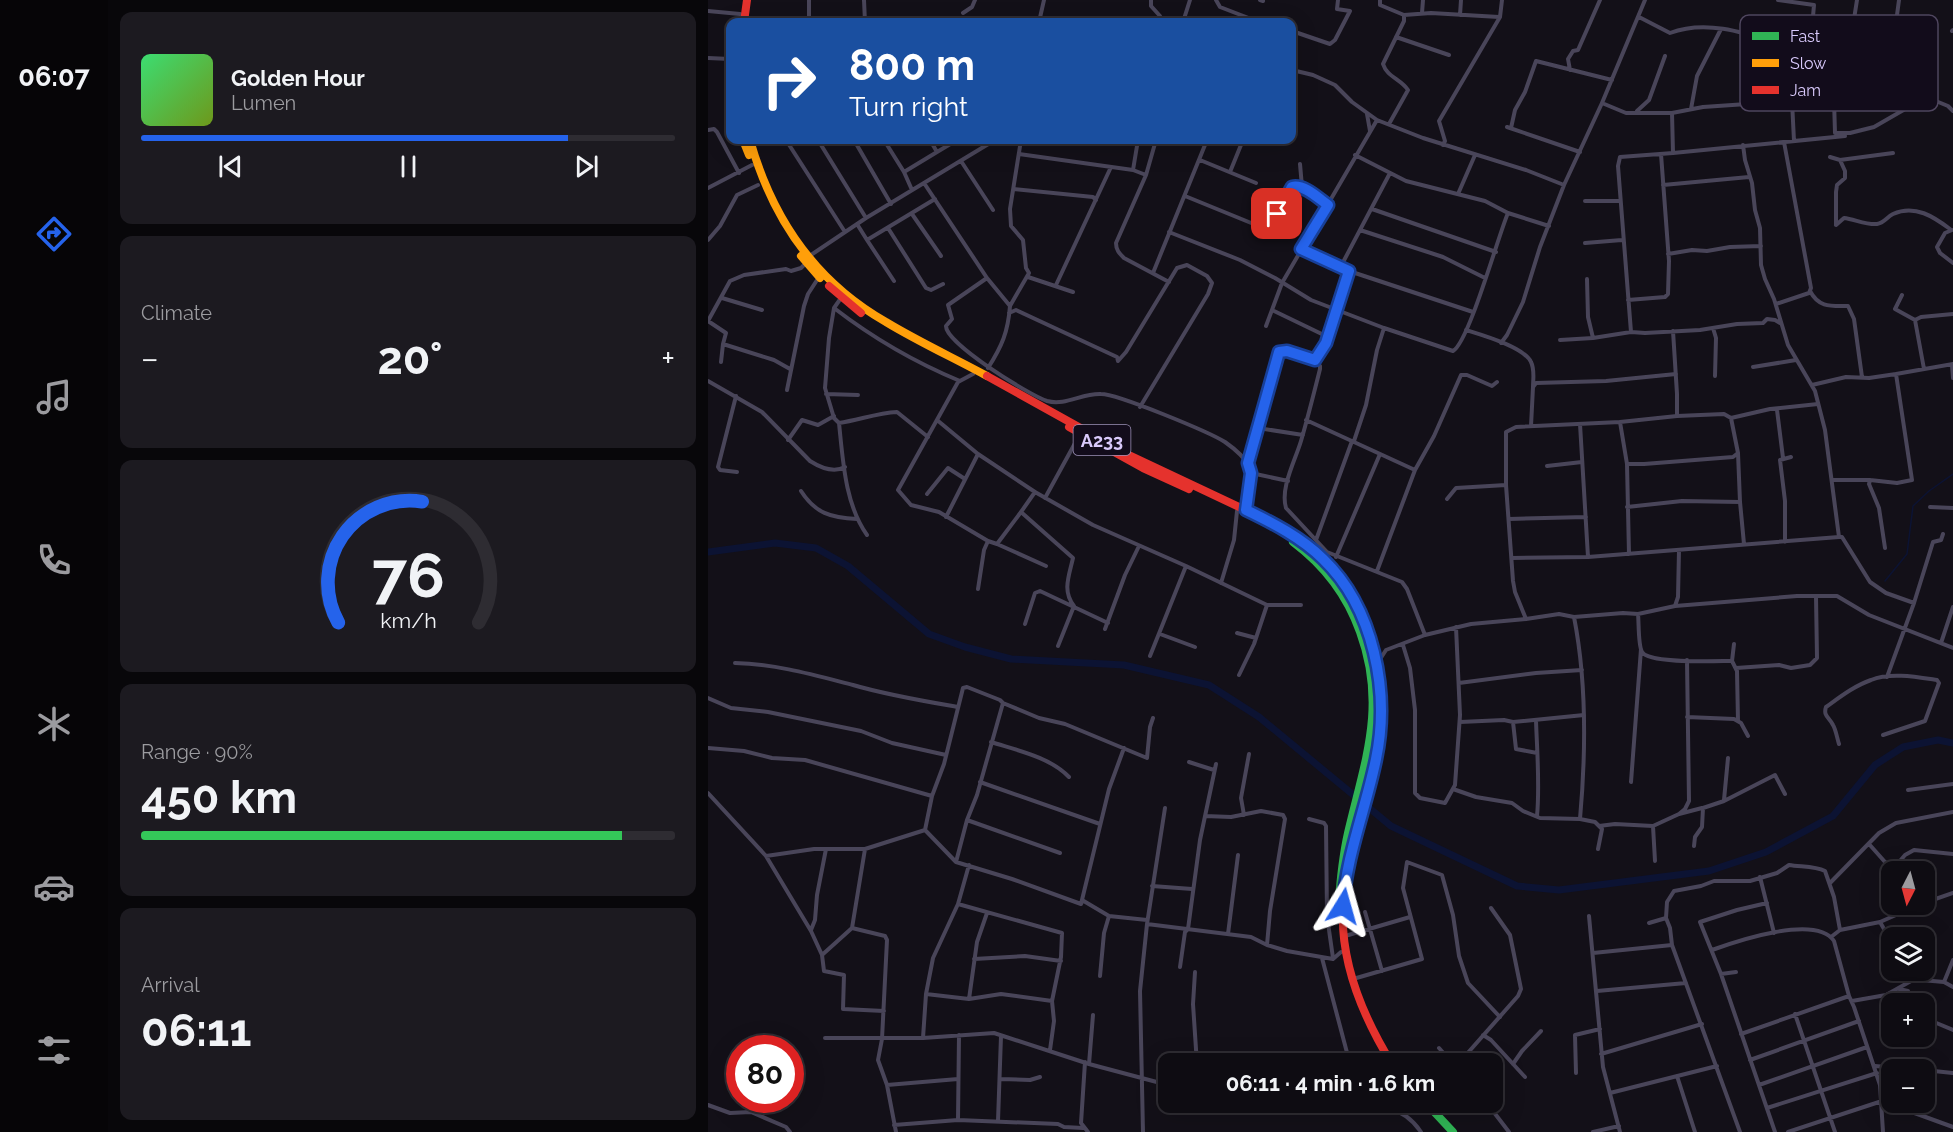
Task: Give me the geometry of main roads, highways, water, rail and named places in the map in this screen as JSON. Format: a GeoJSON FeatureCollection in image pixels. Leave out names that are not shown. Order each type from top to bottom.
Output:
{"type":"FeatureCollection","features":[{"type":"Feature","properties":{"kind":"highway"},"geometry":{"type":"LineString","coordinates":[[739,18],[742,0]]}},
{"type":"Feature","properties":{"kind":"highway"},"geometry":{"type":"LineString","coordinates":[[745,18],[747,0]]}},
{"type":"Feature","properties":{"kind":"highway","name":"A233"},"geometry":{"type":"LineString","coordinates":[[749,144],[752,165],[758,185],[783,233],[807,260],[867,311],[1143,468],[1246,513],[1314,558],[1335,583],[1359,626],[1369,657],[1375,703],[1369,772]]}},
{"type":"Feature","properties":{"kind":"highway","name":"A233"},"geometry":{"type":"LineString","coordinates":[[750,144],[761,180],[787,231],[819,277],[841,298],[882,326],[973,374],[1144,462],[1282,529],[1307,545],[1325,561],[1353,600],[1364,624],[1377,665],[1381,702],[1380,729],[1354,832],[1344,891],[1345,936],[1352,979],[1362,1009],[1382,1053]]}},
{"type":"Feature","properties":{"kind":"highway","name":"A233"},"geometry":{"type":"LineString","coordinates":[[1354,832],[1341,865],[1338,922],[1341,952],[1348,985],[1357,1010],[1384,1053]]}},
{"type":"Feature","properties":{"kind":"highway"},"geometry":{"type":"LineString","coordinates":[[1429,1113],[1446,1132]]}},
{"type":"Feature","properties":{"kind":"highway"},"geometry":{"type":"LineString","coordinates":[[1435,1113],[1452,1132]]}},
{"type":"Feature","properties":{"kind":"waterway"},"geometry":{"type":"LineString","coordinates":[[1885,581],[1907,554],[1913,506],[1953,474]]}},
{"type":"Feature","properties":{"kind":"waterway"},"geometry":{"type":"LineString","coordinates":[[708,552],[775,543],[816,548],[848,566],[929,634],[965,647],[1011,659],[1124,665],[1209,685],[1259,717],[1391,826],[1517,886],[1559,890],[1709,871],[1766,852],[1833,816],[1875,765],[1903,747],[1938,740],[1953,743]]}}]}
